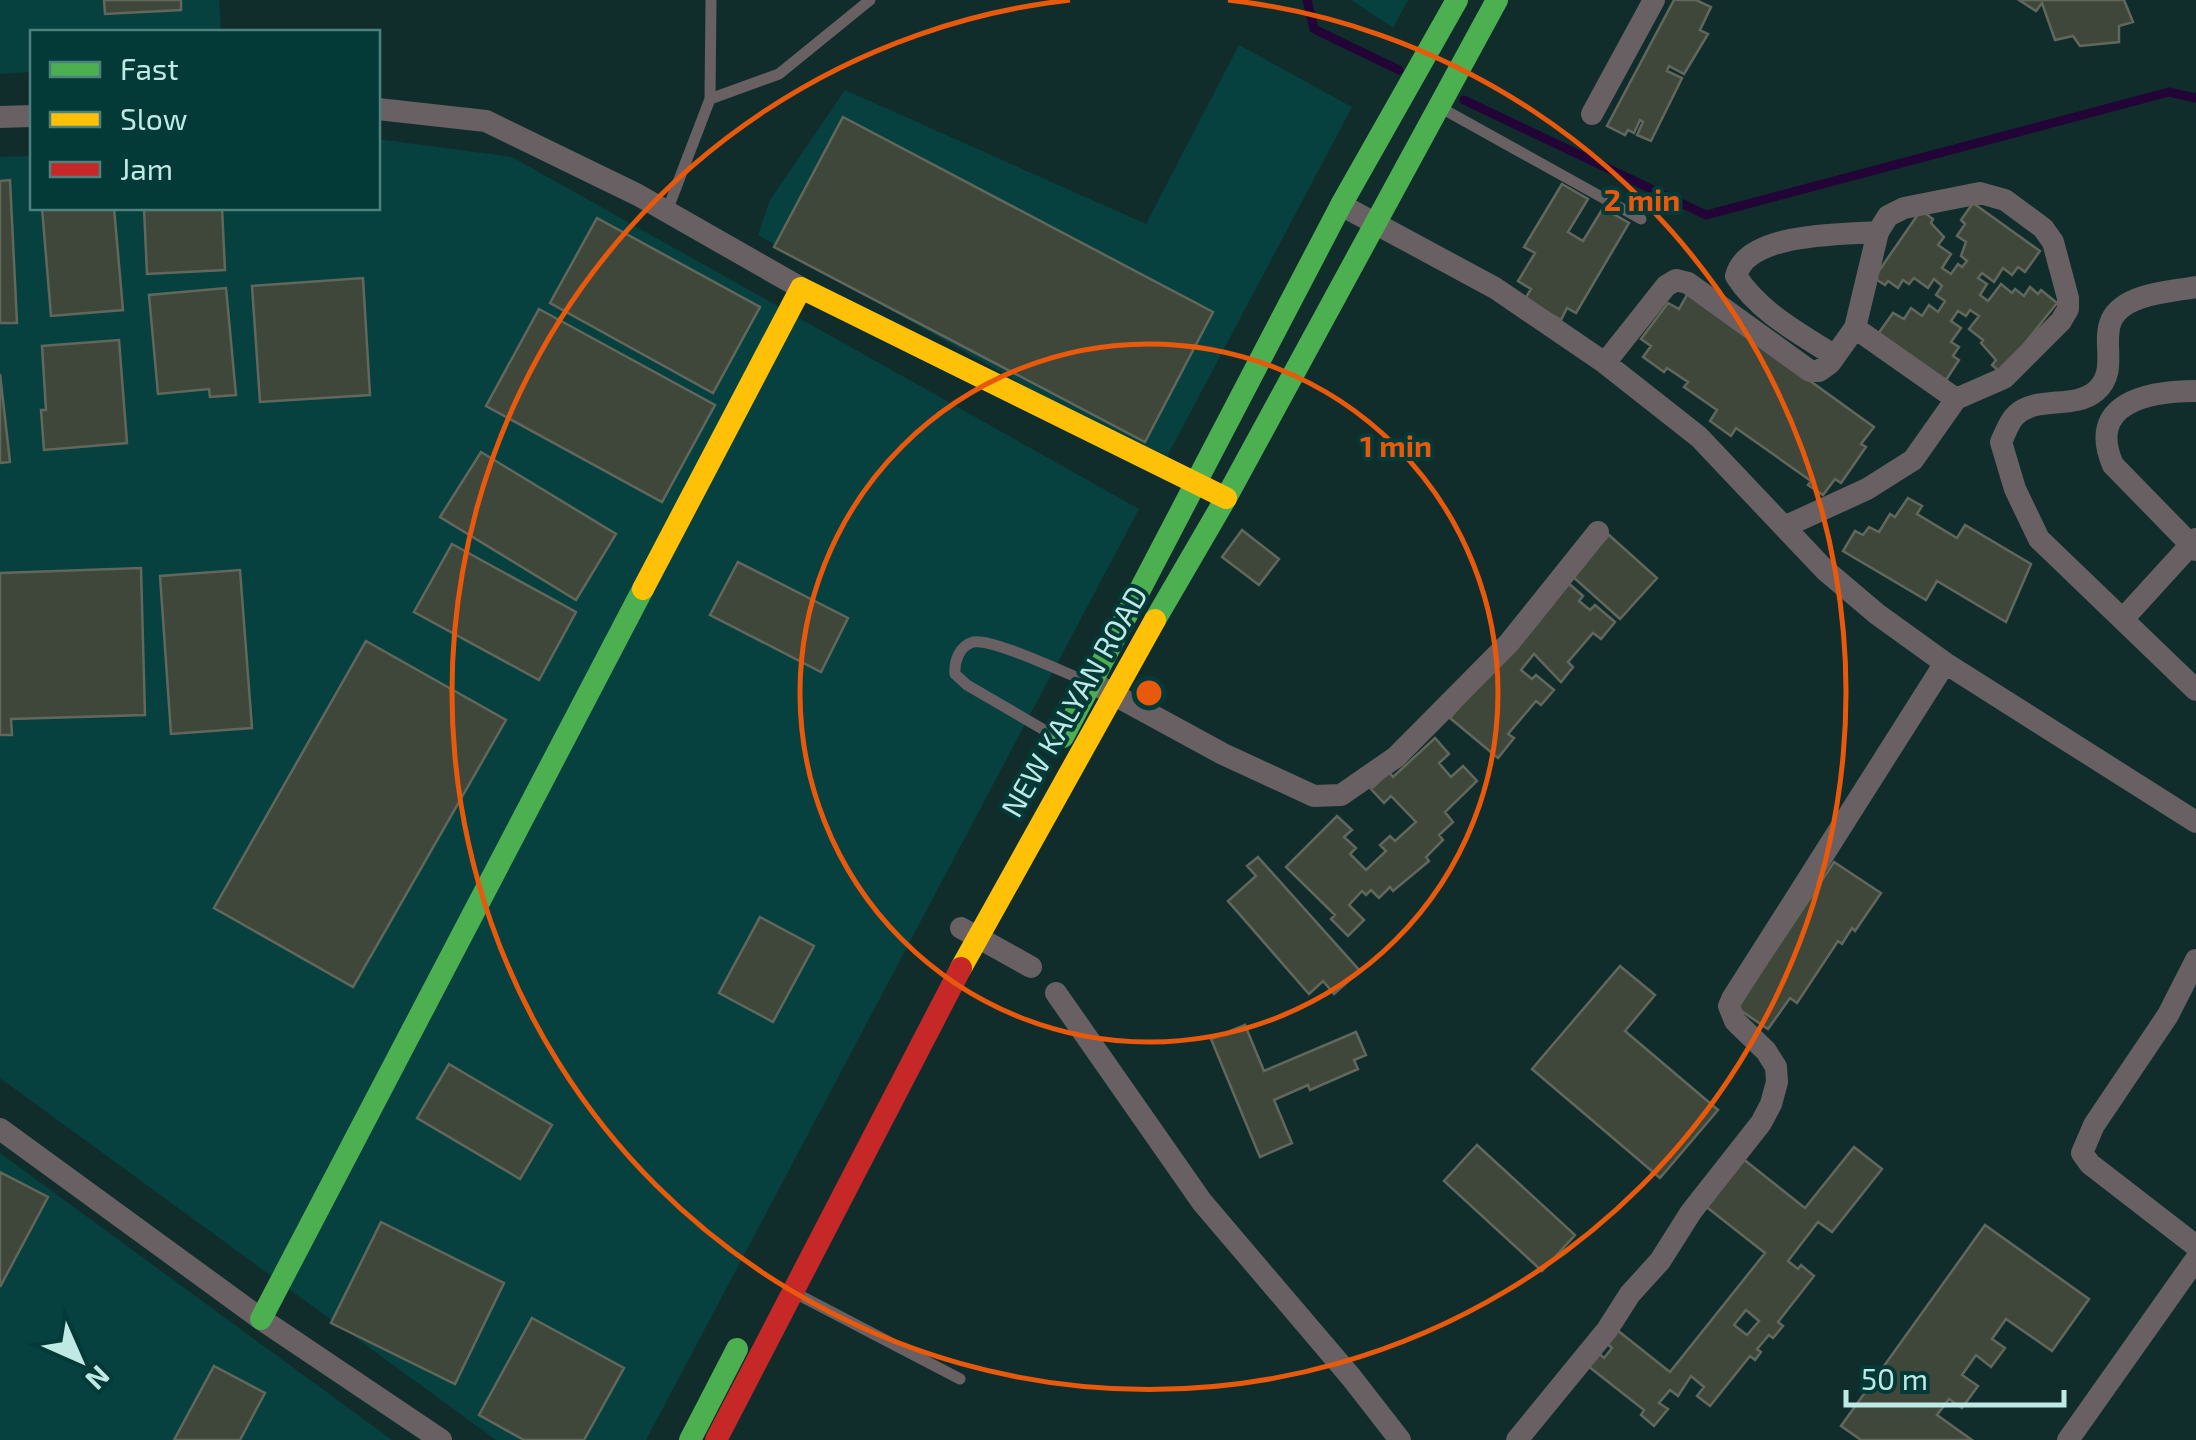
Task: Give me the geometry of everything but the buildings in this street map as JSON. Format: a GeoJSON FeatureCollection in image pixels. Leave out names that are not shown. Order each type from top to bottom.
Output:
{"type":"FeatureCollection","features":[{"type":"Feature","properties":{"kind":"street","name":"NEW KALYAN ROAD"},"geometry":{"type":"LineString","coordinates":[[969,932],[1062,740],[1103,688],[1196,485],[1341,205],[1457,0]]}},
{"type":"Feature","properties":{"kind":"street","name":"NEW KALYAN ROAD"},"geometry":{"type":"LineString","coordinates":[[716,1440],[752,1333],[782,1288],[969,932],[1103,688],[1226,498],[1497,0]]}},
{"type":"Feature","properties":{"kind":"street"},"geometry":{"type":"LineString","coordinates":[[1592,114],[1654,0]]}},
{"type":"Feature","properties":{"kind":"street"},"geometry":{"type":"LineString","coordinates":[[380,110],[486,120],[667,211],[801,288],[1226,498]]}},
{"type":"Feature","properties":{"kind":"street"},"geometry":{"type":"LineString","coordinates":[[0,117],[30,116]]}},
{"type":"Feature","properties":{"kind":"street"},"geometry":{"type":"LineString","coordinates":[[1606,363],[1666,286],[1676,280],[1688,283],[1810,371],[1819,372],[1855,328],[1878,232],[1888,216],[1904,208],[1980,193],[2005,200],[2043,228],[2053,242],[2068,298],[2068,309],[2061,322],[2004,378],[1956,399],[1913,460],[1867,489],[1784,528]]}},
{"type":"Feature","properties":{"kind":"street"},"geometry":{"type":"LineString","coordinates":[[1341,205],[1495,288],[1606,363],[1699,437],[1825,570],[1878,614],[1945,663],[2196,822]]}},
{"type":"Feature","properties":{"kind":"street"},"geometry":{"type":"LineString","coordinates":[[1835,356],[1748,296],[1736,276],[1738,265],[1750,255],[1794,238],[1878,232]]}},
{"type":"Feature","properties":{"kind":"street"},"geometry":{"type":"LineString","coordinates":[[2196,287],[2140,298],[2112,316],[2106,332],[2109,370],[2099,389],[2085,398],[2034,405],[2014,415],[2001,442],[2015,489],[2039,539],[2196,690]]}},
{"type":"Feature","properties":{"kind":"street"},"geometry":{"type":"LineString","coordinates":[[262,1319],[801,288]]}},
{"type":"Feature","properties":{"kind":"street"},"geometry":{"type":"LineString","coordinates":[[1855,328],[1956,399]]}},
{"type":"Feature","properties":{"kind":"street"},"geometry":{"type":"LineString","coordinates":[[2099,389],[2118,409]]}},
{"type":"Feature","properties":{"kind":"street"},"geometry":{"type":"LineString","coordinates":[[2123,618],[2194,544],[2113,465],[2105,431],[2118,409],[2135,400],[2196,391]]}},
{"type":"Feature","properties":{"kind":"street"},"geometry":{"type":"LineString","coordinates":[[1103,688],[1223,754],[1314,796],[1341,794],[1396,757],[1509,643],[1598,532]]}},
{"type":"Feature","properties":{"kind":"street"},"geometry":{"type":"LineString","coordinates":[[1517,1440],[1660,1261],[1691,1212],[1760,1123],[1778,1082],[1776,1066],[1735,1021],[1729,1006],[1945,663]]}},
{"type":"Feature","properties":{"kind":"street"},"geometry":{"type":"LineString","coordinates":[[969,932],[1031,967]]}},
{"type":"Feature","properties":{"kind":"street"},"geometry":{"type":"LineString","coordinates":[[2196,960],[2168,1015],[2094,1125],[2082,1152],[2090,1164],[2196,1246]]}},
{"type":"Feature","properties":{"kind":"street"},"geometry":{"type":"LineString","coordinates":[[1056,992],[1202,1202],[1400,1440]]}},
{"type":"Feature","properties":{"kind":"street"},"geometry":{"type":"LineString","coordinates":[[0,1129],[262,1319],[441,1440]]}},
{"type":"Feature","properties":{"kind":"street"},"geometry":{"type":"LineString","coordinates":[[2068,1440],[2196,1259]]}},
{"type":"Feature","properties":{"kind":"street"},"geometry":{"type":"LineString","coordinates":[[690,1440],[782,1288]]}},
{"type":"Feature","properties":{"kind":"lane"},"geometry":{"type":"LineString","coordinates":[[667,211],[710,99],[711,0]]}},
{"type":"Feature","properties":{"kind":"lane"},"geometry":{"type":"LineString","coordinates":[[710,99],[778,74],[870,0]]}},
{"type":"Feature","properties":{"kind":"lane"},"geometry":{"type":"LineString","coordinates":[[1440,108],[1641,219]]}},
{"type":"Feature","properties":{"kind":"lane"},"geometry":{"type":"LineString","coordinates":[[1062,740],[960,679],[954,670],[958,654],[972,642],[990,644],[1103,688]]}},
{"type":"Feature","properties":{"kind":"lane"},"geometry":{"type":"LineString","coordinates":[[782,1288],[960,1379]]}},
{"type":"Feature","properties":{"kind":"shaded area"},"geometry":{"type":"Polygon","coordinates":[[[0,0],[219,0],[221,30],[30,30],[30,72],[0,74],[0,0]]]}},
{"type":"Feature","properties":{"kind":"shaded area"},"geometry":{"type":"Polygon","coordinates":[[[1351,0],[1408,0],[1393,28],[1351,0]]]}},
{"type":"Feature","properties":{"kind":"shaded area"},"geometry":{"type":"Polygon","coordinates":[[[1239,45],[1352,107],[1163,464],[758,235],[770,200],[845,90],[1146,224],[1239,45]]]}},
{"type":"Feature","properties":{"kind":"shaded area"},"geometry":{"type":"Polygon","coordinates":[[[380,139],[512,157],[1139,509],[646,1440],[496,1440],[0,1078],[0,157],[30,156],[30,210],[380,210],[380,139]]]}},
{"type":"Feature","properties":{"kind":"shaded area"},"geometry":{"type":"Polygon","coordinates":[[[0,1153],[392,1440],[0,1440],[0,1153]]]}},
{"type":"Feature","properties":{"kind":"waterway"},"geometry":{"type":"LineString","coordinates":[[1307,0],[1314,29],[1399,70]]}},
{"type":"Feature","properties":{"kind":"waterway"},"geometry":{"type":"LineString","coordinates":[[1464,100],[1706,215],[2169,92],[2196,98]]}},
{"type":"Feature","properties":{"kind":"traffic: fast"},"geometry":{"type":"LineString","coordinates":[[1063,737],[1341,205],[1457,0]]}},
{"type":"Feature","properties":{"kind":"traffic: fast"},"geometry":{"type":"LineString","coordinates":[[1155,620],[1226,498],[1497,0]]}},
{"type":"Feature","properties":{"kind":"traffic: fast"},"geometry":{"type":"LineString","coordinates":[[261,1319],[643,589]]}},
{"type":"Feature","properties":{"kind":"traffic: fast"},"geometry":{"type":"LineString","coordinates":[[690,1440],[737,1349]]}},
{"type":"Feature","properties":{"kind":"traffic: slow"},"geometry":{"type":"LineString","coordinates":[[643,589],[801,288],[1226,498]]}},
{"type":"Feature","properties":{"kind":"traffic: slow"},"geometry":{"type":"LineString","coordinates":[[961,968],[1155,620]]}},
{"type":"Feature","properties":{"kind":"traffic: jam"},"geometry":{"type":"LineString","coordinates":[[716,1440],[961,968]]}}]}
